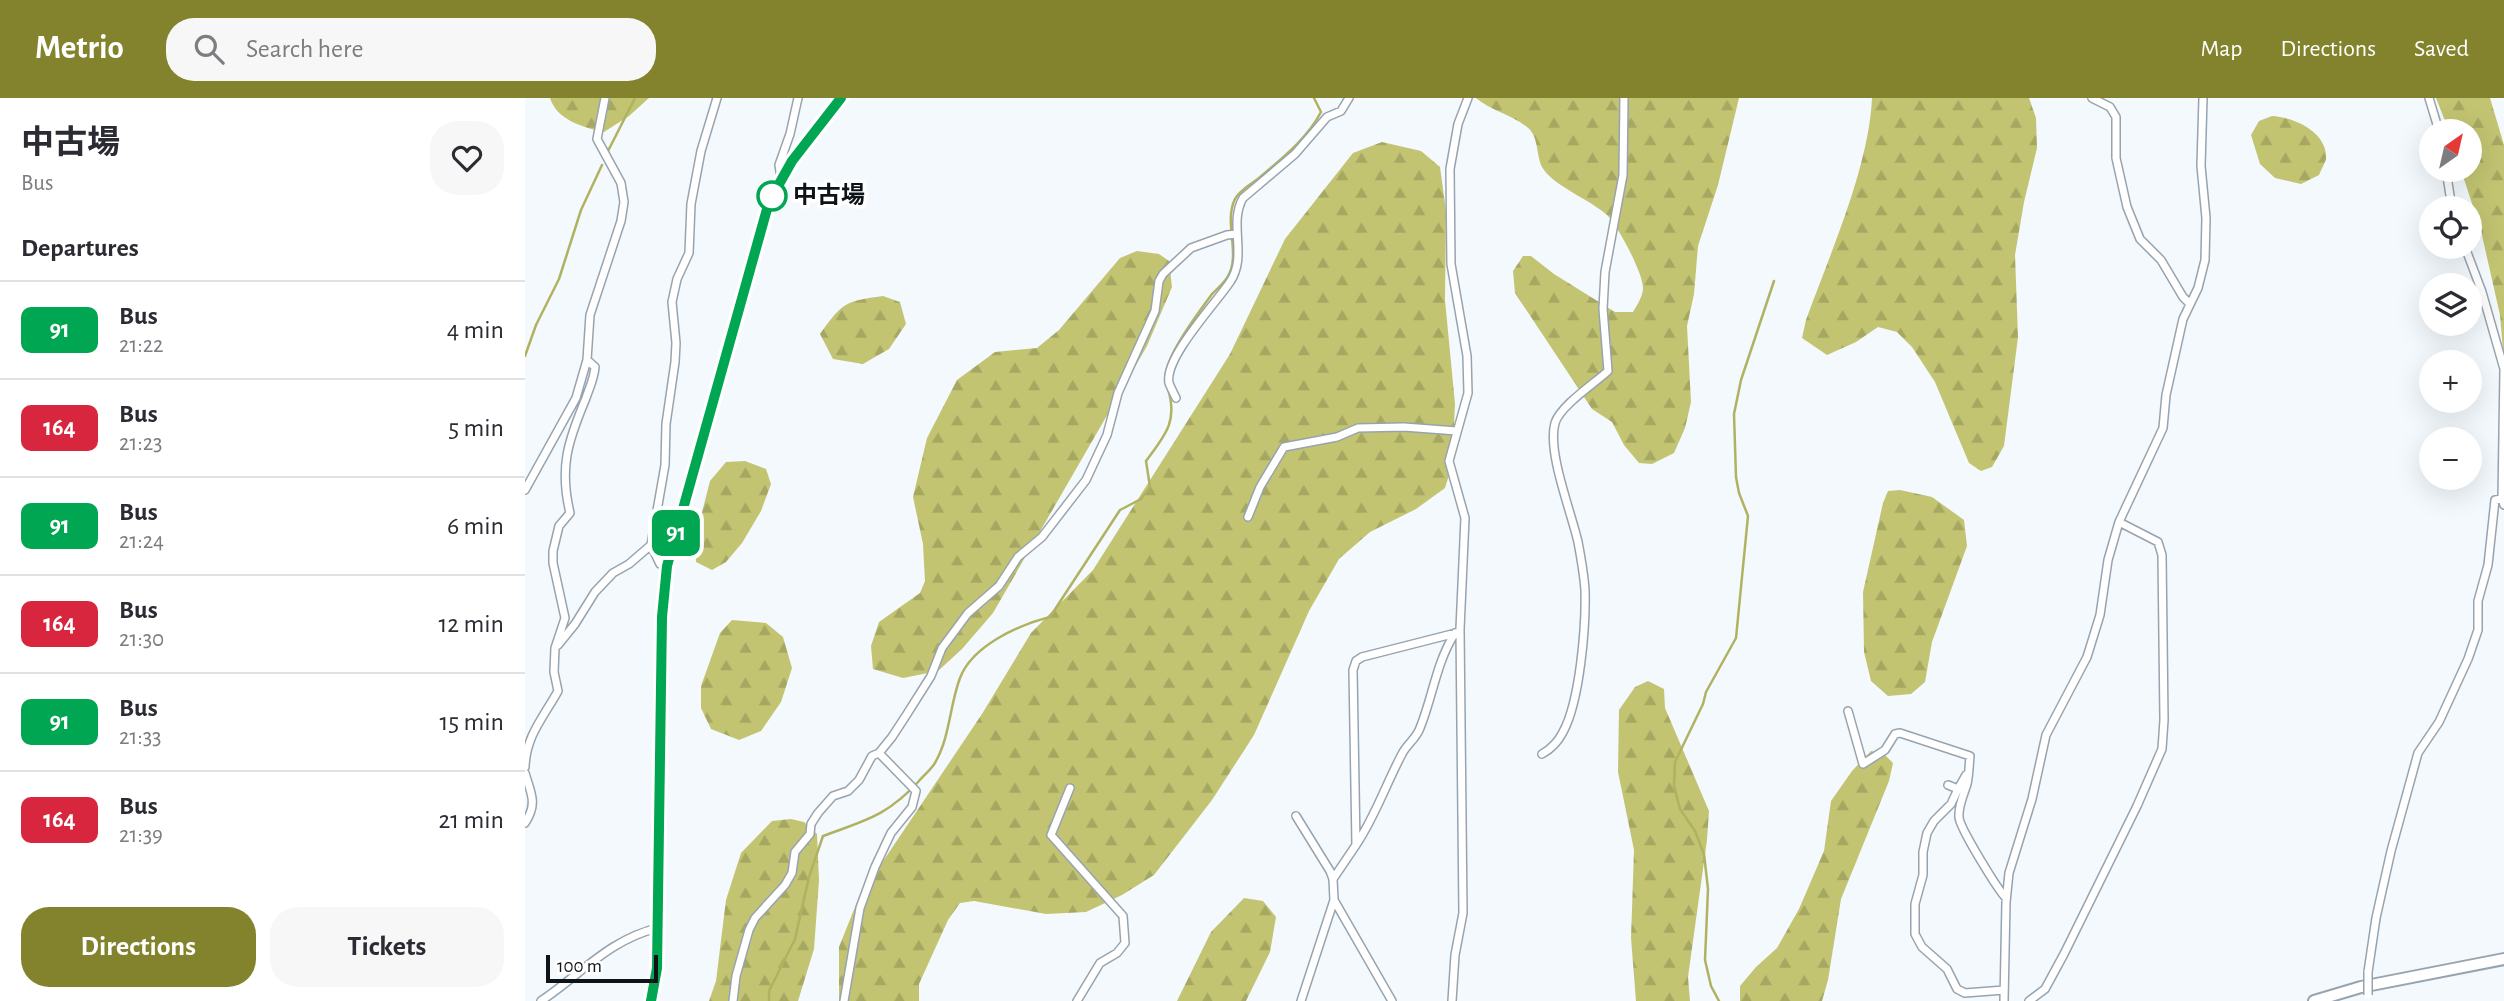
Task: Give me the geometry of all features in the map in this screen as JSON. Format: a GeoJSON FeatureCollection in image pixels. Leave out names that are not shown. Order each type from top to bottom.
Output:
{"type":"FeatureCollection","features":[{"type":"Feature","properties":{"kind":"main road"},"geometry":{"type":"LineString","coordinates":[[651,1001],[657,968],[662,617],[667,566],[769,202],[792,161],[841,98]]}},
{"type":"Feature","properties":{"kind":"main road"},"geometry":{"type":"LineString","coordinates":[[2314,1001],[2361,987],[2504,959]]}},
{"type":"Feature","properties":{"kind":"street"},"geometry":{"type":"LineString","coordinates":[[525,490],[576,398],[587,360],[590,316],[621,220],[624,202],[621,183],[597,139],[605,98]]}},
{"type":"Feature","properties":{"kind":"street"},"geometry":{"type":"LineString","coordinates":[[667,566],[660,564],[651,545],[665,466],[666,424],[675,362],[672,302],[677,279],[689,253],[691,204],[701,151],[717,98]]}},
{"type":"Feature","properties":{"kind":"street"},"geometry":{"type":"LineString","coordinates":[[781,178],[779,165],[790,134],[798,98]]}},
{"type":"Feature","properties":{"kind":"street"},"geometry":{"type":"LineString","coordinates":[[1176,398],[1169,383],[1176,357],[1216,298],[1231,281],[1239,264],[1238,206],[1243,198],[1295,154],[1327,117],[1341,111],[1349,98]]}},
{"type":"Feature","properties":{"kind":"street"},"geometry":{"type":"LineString","coordinates":[[1452,1001],[1455,955],[1464,913],[1457,632],[1465,518],[1449,461],[1468,393],[1467,356],[1451,264],[1450,169],[1458,124],[1468,98]]}},
{"type":"Feature","properties":{"kind":"street"},"geometry":{"type":"LineString","coordinates":[[1542,754],[1551,749],[1563,732],[1571,709],[1585,618],[1585,587],[1580,555],[1553,438],[1559,413],[1608,372],[1603,309],[1605,272],[1623,175],[1624,98]]}},
{"type":"Feature","properties":{"kind":"street"},"geometry":{"type":"LineString","coordinates":[[2092,98],[2110,107],[2116,117],[2116,158],[2127,207],[2140,239],[2161,260],[2189,303]]}},
{"type":"Feature","properties":{"kind":"street"},"geometry":{"type":"LineString","coordinates":[[2004,1001],[2009,873],[2032,799],[2046,735],[2087,657],[2100,615],[2108,560],[2119,522],[2163,428],[2166,396],[2183,319],[2197,288],[2205,260],[2206,218],[2201,166],[2203,98]]}},
{"type":"Feature","properties":{"kind":"street"},"geometry":{"type":"LineString","coordinates":[[2429,98],[2435,119]]}},
{"type":"Feature","properties":{"kind":"street"},"geometry":{"type":"LineString","coordinates":[[733,1001],[736,976],[749,930],[755,918],[785,885],[792,873],[795,852],[810,835],[811,824],[818,813],[833,796],[848,790],[859,780],[872,756],[879,753],[907,714],[931,676],[942,648],[961,622],[999,586],[1019,557],[1042,537],[1086,480],[1107,435],[1118,393],[1155,311],[1159,281],[1163,274],[1191,248],[1237,234]]}},
{"type":"Feature","properties":{"kind":"street"},"geometry":{"type":"LineString","coordinates":[[2368,998],[2368,972],[2376,918],[2418,753],[2439,722],[2468,659],[2478,630],[2478,601],[2488,565],[2495,500],[2503,502],[2504,369],[2470,259]]}},
{"type":"Feature","properties":{"kind":"street"},"geometry":{"type":"LineString","coordinates":[[525,767],[526,749],[558,691],[554,672],[555,648],[565,618],[552,563],[553,551],[559,526],[570,513],[563,470],[570,441],[593,383],[595,367],[587,360]]}},
{"type":"Feature","properties":{"kind":"street"},"geometry":{"type":"LineString","coordinates":[[1248,517],[1260,487],[1284,447],[1337,437],[1358,428],[1404,427],[1457,431]]}},
{"type":"Feature","properties":{"kind":"street"},"geometry":{"type":"LineString","coordinates":[[2029,1001],[2045,989],[2064,954],[2162,749],[2162,555],[2158,542],[2119,522]]}},
{"type":"Feature","properties":{"kind":"street"},"geometry":{"type":"LineString","coordinates":[[555,648],[575,624],[595,592],[613,573],[629,564],[651,545]]}},
{"type":"Feature","properties":{"kind":"street"},"geometry":{"type":"LineString","coordinates":[[1356,845],[1353,670],[1356,661],[1362,657],[1457,632]]}},
{"type":"Feature","properties":{"kind":"street"},"geometry":{"type":"LineString","coordinates":[[1333,879],[1366,831],[1403,751],[1415,740],[1443,652],[1457,632]]}},
{"type":"Feature","properties":{"kind":"street"},"geometry":{"type":"LineString","coordinates":[[1848,711],[1863,764],[1885,750],[1895,734],[1900,733],[1970,756],[1959,815],[1962,830],[2006,898]]}},
{"type":"Feature","properties":{"kind":"street"},"geometry":{"type":"LineString","coordinates":[[844,1001],[860,908],[891,833],[912,807],[916,791],[879,753]]}},
{"type":"Feature","properties":{"kind":"street"},"geometry":{"type":"LineString","coordinates":[[1969,770],[1951,804],[1934,821],[1927,833],[1923,852],[1923,875],[1915,904],[1915,934],[1922,947],[1947,969],[1957,989],[1965,993],[2004,990]]}},
{"type":"Feature","properties":{"kind":"street"},"geometry":{"type":"LineString","coordinates":[[525,773],[534,802],[532,812],[525,823]]}},
{"type":"Feature","properties":{"kind":"street"},"geometry":{"type":"LineString","coordinates":[[1948,785],[1958,789]]}},
{"type":"Feature","properties":{"kind":"street"},"geometry":{"type":"LineString","coordinates":[[1070,788],[1051,835],[1123,916],[1125,943],[1117,953],[1100,963],[1077,1001]]}},
{"type":"Feature","properties":{"kind":"street"},"geometry":{"type":"LineString","coordinates":[[1296,816],[1333,879],[1334,900],[1301,1001]]}},
{"type":"Feature","properties":{"kind":"street"},"geometry":{"type":"LineString","coordinates":[[1334,900],[1392,1001]]}},
{"type":"Feature","properties":{"kind":"street"},"geometry":{"type":"LineString","coordinates":[[541,1001],[610,947],[658,928]]}},
{"type":"Feature","properties":{"kind":"green space"},"geometry":{"type":"Polygon","coordinates":[[[550,98],[649,98],[629,116],[604,132],[579,125],[564,117],[553,106],[550,98]]]}},
{"type":"Feature","properties":{"kind":"green space"},"geometry":{"type":"Polygon","coordinates":[[[1476,98],[1739,98],[1718,185],[1698,246],[1694,294],[1687,326],[1691,402],[1685,428],[1674,453],[1652,464],[1639,463],[1624,445],[1612,422],[1592,409],[1515,293],[1513,271],[1523,256],[1531,256],[1554,274],[1615,312],[1633,312],[1643,288],[1629,250],[1607,215],[1547,174],[1540,162],[1534,135],[1527,127],[1476,98]]]}},
{"type":"Feature","properties":{"kind":"green space"},"geometry":{"type":"Polygon","coordinates":[[[1872,98],[2029,98],[2036,118],[2037,148],[2015,255],[2018,337],[2004,446],[1992,467],[1981,471],[1969,463],[1935,382],[1912,347],[1897,332],[1878,327],[1856,342],[1827,355],[1802,338],[1856,181],[1864,153],[1872,98]]]}},
{"type":"Feature","properties":{"kind":"green space"},"geometry":{"type":"Polygon","coordinates":[[[2436,98],[2490,98],[2504,145],[2504,361],[2500,315],[2482,235],[2482,196],[2470,196],[2465,182],[2482,182],[2482,119],[2444,119],[2436,98]]]}},
{"type":"Feature","properties":{"kind":"green space"},"geometry":{"type":"Polygon","coordinates":[[[2272,116],[2299,123],[2321,141],[2326,159],[2319,175],[2301,184],[2275,178],[2260,164],[2251,135],[2259,121],[2272,116]]]}},
{"type":"Feature","properties":{"kind":"green space"},"geometry":{"type":"Polygon","coordinates":[[[1382,142],[1421,151],[1440,167],[1446,211],[1445,300],[1455,404],[1452,465],[1445,488],[1416,509],[1370,532],[1339,559],[1309,611],[1254,735],[1212,800],[1154,875],[1122,895],[1086,912],[1046,914],[974,901],[960,903],[948,920],[919,984],[919,1001],[839,1001],[839,947],[859,897],[982,714],[1031,633],[1093,570],[1230,354],[1285,239],[1353,153],[1382,142]]]}},
{"type":"Feature","properties":{"kind":"green space"},"geometry":{"type":"Polygon","coordinates":[[[1137,251],[1159,254],[1169,261],[1172,287],[1147,346],[993,613],[962,649],[938,671],[903,678],[873,669],[871,646],[879,622],[920,593],[925,581],[923,544],[913,497],[927,438],[957,380],[995,352],[1037,348],[1059,330],[1120,258],[1137,251]]]}},
{"type":"Feature","properties":{"kind":"green space"},"geometry":{"type":"Polygon","coordinates":[[[883,296],[900,302],[906,324],[889,349],[863,364],[833,359],[820,334],[834,316],[852,302],[883,296]]]}},
{"type":"Feature","properties":{"kind":"green space"},"geometry":{"type":"Polygon","coordinates":[[[745,461],[766,469],[771,484],[761,511],[742,543],[726,562],[712,570],[696,562],[696,536],[710,481],[726,462],[745,461]]]}},
{"type":"Feature","properties":{"kind":"green space"},"geometry":{"type":"Polygon","coordinates":[[[1900,490],[1932,497],[1964,520],[1967,546],[1932,642],[1925,682],[1911,694],[1888,696],[1871,681],[1864,652],[1863,592],[1883,503],[1888,491],[1900,490]]]}},
{"type":"Feature","properties":{"kind":"green space"},"geometry":{"type":"Polygon","coordinates":[[[732,620],[766,623],[783,637],[792,668],[781,702],[761,731],[739,740],[711,729],[701,708],[701,686],[720,633],[732,620]]]}},
{"type":"Feature","properties":{"kind":"green space"},"geometry":{"type":"Polygon","coordinates":[[[1648,681],[1664,689],[1665,708],[1709,811],[1688,977],[1690,1001],[1636,1001],[1631,938],[1634,850],[1618,772],[1619,710],[1635,687],[1648,681]]]}},
{"type":"Feature","properties":{"kind":"green space"},"geometry":{"type":"Polygon","coordinates":[[[1871,751],[1884,754],[1893,763],[1889,781],[1841,899],[1822,1001],[1740,1001],[1740,986],[1777,948],[1799,909],[1824,851],[1831,801],[1852,771],[1871,751]]]}},
{"type":"Feature","properties":{"kind":"green space"},"geometry":{"type":"Polygon","coordinates":[[[791,819],[804,822],[817,834],[819,880],[814,949],[798,1001],[709,1001],[716,981],[726,900],[741,853],[772,821],[791,819]]]}},
{"type":"Feature","properties":{"kind":"green space"},"geometry":{"type":"Polygon","coordinates":[[[1244,898],[1263,901],[1276,917],[1270,952],[1246,1001],[1177,1001],[1211,932],[1244,898]]]}},
{"type":"Feature","properties":{"kind":"waterway"},"geometry":{"type":"LineString","coordinates":[[608,151],[635,98]]}},
{"type":"Feature","properties":{"kind":"waterway"},"geometry":{"type":"LineString","coordinates":[[1166,382],[1169,362],[1182,337],[1231,269],[1231,218],[1235,199],[1301,140],[1321,112],[1314,98]]}},
{"type":"Feature","properties":{"kind":"waterway"},"geometry":{"type":"LineString","coordinates":[[525,356],[536,325],[559,279],[581,210],[602,165]]}},
{"type":"Feature","properties":{"kind":"waterway"},"geometry":{"type":"LineString","coordinates":[[1719,1001],[1711,986],[1705,960],[1708,889],[1704,854],[1695,831],[1680,809],[1674,786],[1675,762],[1703,704],[1706,692],[1736,638],[1748,516],[1736,477],[1734,414],[1741,380],[1774,281]]}},
{"type":"Feature","properties":{"kind":"waterway"},"geometry":{"type":"LineString","coordinates":[[769,1001],[769,991],[795,939],[809,877],[823,836],[875,816],[907,793],[933,766],[941,751],[957,688],[966,667],[997,638],[1024,625],[1050,617],[1120,510],[1141,499],[1150,487],[1146,461],[1168,428],[1171,411],[1168,389]]}},
{"type":"Feature","properties":{"kind":"bus line","name":"91"},"geometry":{"type":"LineString","coordinates":[[651,1001],[657,968],[662,617],[667,566],[769,202],[792,161],[841,98]]}},
{"type":"Feature","properties":{"kind":"place","name":"中古場"},"geometry":{"type":"Point","coordinates":[772,196]}}]}
